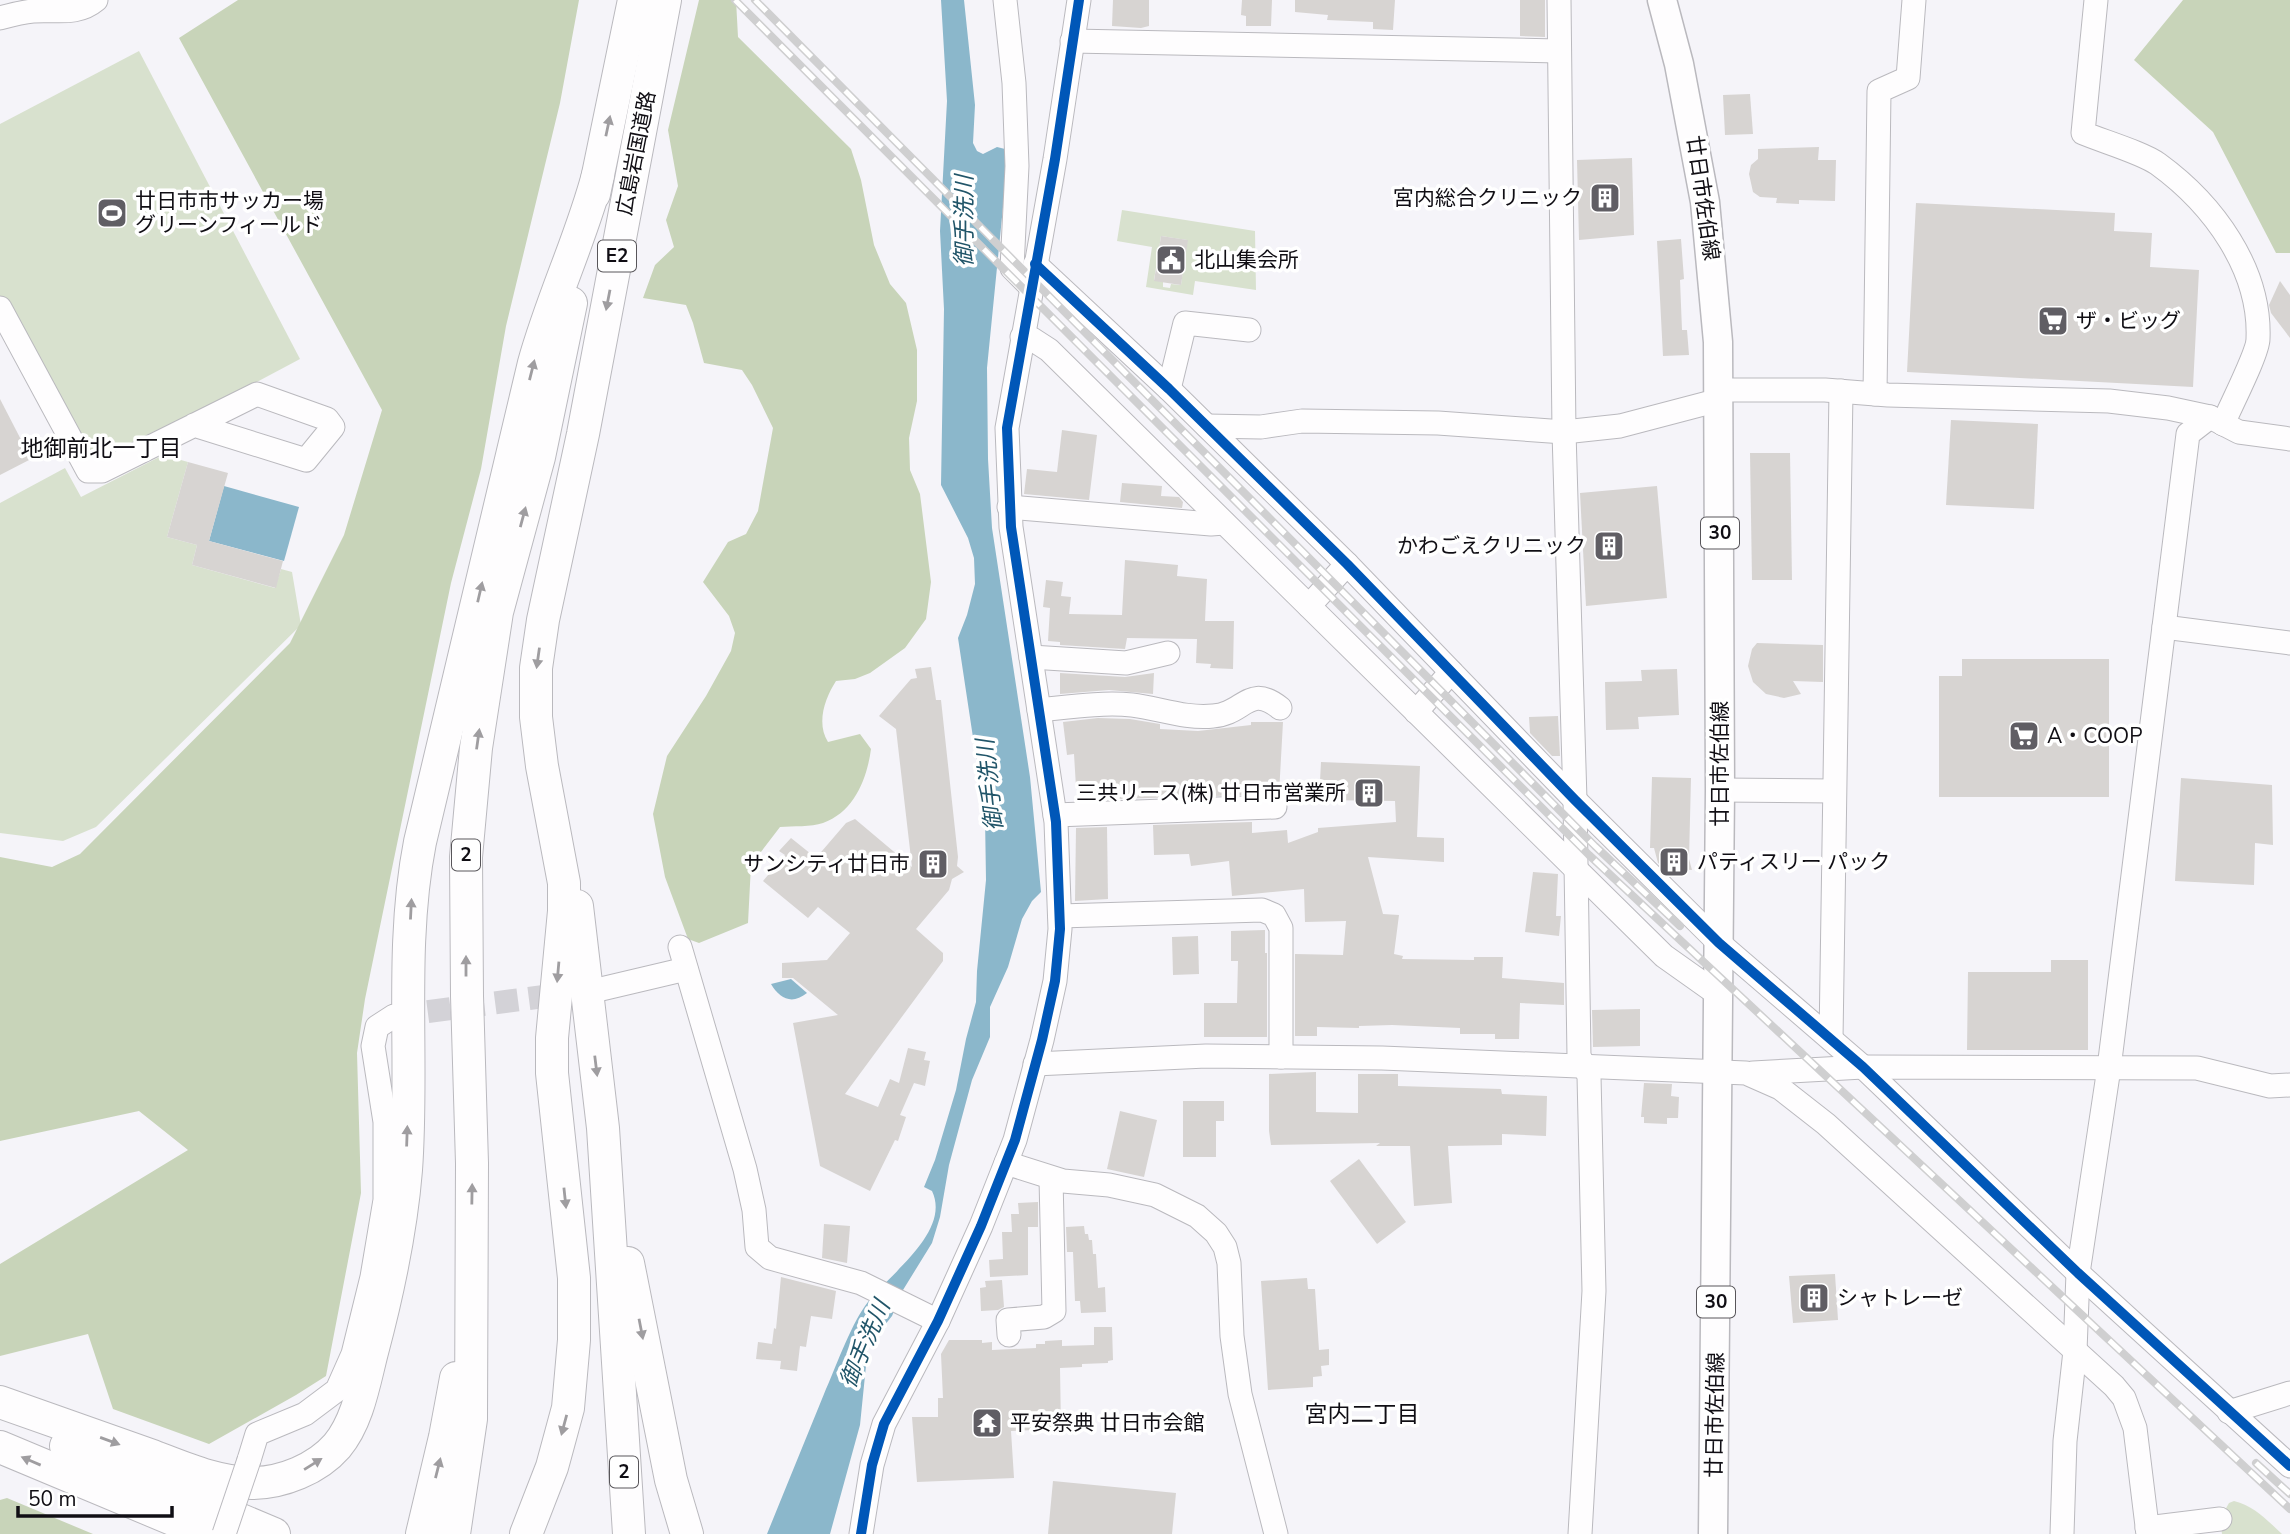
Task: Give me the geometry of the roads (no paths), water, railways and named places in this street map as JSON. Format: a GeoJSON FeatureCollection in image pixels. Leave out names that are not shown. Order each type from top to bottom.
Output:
{"type":"FeatureCollection","features":[{"type":"Feature","properties":{"kind":"highway","name":"広島岩国道路"},"geometry":{"type":"LineString","coordinates":[[576,471],[642,37],[634,0]]}},
{"type":"Feature","properties":{"kind":"highway","name":"広島岩国道路"},"geometry":{"type":"LineString","coordinates":[[539,457],[598,175],[642,37],[665,0]]}},
{"type":"Feature","properties":{"kind":"highway"},"geometry":{"type":"LineString","coordinates":[[0,1402],[211,1477],[249,1472],[288,1478],[314,1464],[337,1446],[349,1428],[380,1323],[394,1259],[406,1169],[411,896],[420,842],[543,331],[582,230],[598,175]]}},
{"type":"Feature","properties":{"kind":"highway","name":"2"},"geometry":{"type":"LineString","coordinates":[[454,1534],[471,1419],[472,1163],[466,857],[476,748],[498,612],[539,457]]}},
{"type":"Feature","properties":{"kind":"highway","name":"2"},"geometry":{"type":"LineString","coordinates":[[576,471],[543,620],[536,668],[536,717],[542,766],[560,855],[578,910],[600,1098],[629,1534]]}},
{"type":"Feature","properties":{"kind":"highway"},"geometry":{"type":"LineString","coordinates":[[459,682],[498,612]]}},
{"type":"Feature","properties":{"kind":"highway"},"geometry":{"type":"LineString","coordinates":[[526,1534],[552,1467],[568,1408],[574,1340],[574,1278],[552,1073],[552,1038],[564,911],[560,855]]}},
{"type":"Feature","properties":{"kind":"highway"},"geometry":{"type":"LineString","coordinates":[[608,1191],[624,1245],[671,1480],[687,1534]]}},
{"type":"Feature","properties":{"kind":"highway"},"geometry":{"type":"LineString","coordinates":[[422,1534],[445,1437],[464,1332],[471,1262]]}},
{"type":"Feature","properties":{"kind":"highway"},"geometry":{"type":"LineString","coordinates":[[0,1418],[274,1534]]}},
{"type":"Feature","properties":{"kind":"highway"},"geometry":{"type":"LineString","coordinates":[[0,1447],[208,1534]]}},
{"type":"Feature","properties":{"kind":"main road","name":"廿日市佐伯線"},"geometry":{"type":"LineString","coordinates":[[1662,0],[1679,64],[1705,202],[1716,307],[1719,395],[1719,995],[1713,1534]]}},
{"type":"Feature","properties":{"kind":"street"},"geometry":{"type":"LineString","coordinates":[[0,18],[33,11],[86,9],[96,0]]}},
{"type":"Feature","properties":{"kind":"street"},"geometry":{"type":"LineString","coordinates":[[1005,0],[1014,83],[1016,152],[1012,268],[1033,275],[1169,389],[1347,564],[1575,800],[1719,943],[1863,1067],[2078,1273],[2290,1466]]}},
{"type":"Feature","properties":{"kind":"street"},"geometry":{"type":"LineString","coordinates":[[861,1534],[872,1465],[884,1424],[931,1318],[981,1226],[1015,1140],[1055,981],[1060,916],[1055,816],[1009,507],[1008,421],[1055,159],[1079,0]]}},
{"type":"Feature","properties":{"kind":"street"},"geometry":{"type":"LineString","coordinates":[[1559,0],[1564,432],[1575,800],[1579,1056],[1589,1076],[1594,1291],[1580,1534]]}},
{"type":"Feature","properties":{"kind":"street"},"geometry":{"type":"LineString","coordinates":[[1875,394],[1879,91],[1908,78],[1914,0]]}},
{"type":"Feature","properties":{"kind":"street"},"geometry":{"type":"LineString","coordinates":[[2062,1534],[2065,1441],[2075,1351],[2078,1273],[2109,1068],[2188,434],[2216,420],[2259,342],[2252,284],[2228,237],[2203,204],[2156,162],[2083,133],[2096,0]]}},
{"type":"Feature","properties":{"kind":"street"},"geometry":{"type":"LineString","coordinates":[[1072,41],[1558,51]]}},
{"type":"Feature","properties":{"kind":"street"},"geometry":{"type":"LineString","coordinates":[[0,308],[88,471],[102,471],[194,425],[257,394],[327,419],[333,427],[306,460],[194,425]]}},
{"type":"Feature","properties":{"kind":"street"},"geometry":{"type":"LineString","coordinates":[[1169,389],[1185,323],[1249,330]]}},
{"type":"Feature","properties":{"kind":"street"},"geometry":{"type":"LineString","coordinates":[[1022,337],[1032,339],[1049,350],[1664,956],[1719,995]]}},
{"type":"Feature","properties":{"kind":"street"},"geometry":{"type":"LineString","coordinates":[[1831,1039],[1841,391]]}},
{"type":"Feature","properties":{"kind":"street"},"geometry":{"type":"LineString","coordinates":[[1207,426],[1261,426],[1302,421],[1437,423],[1564,432],[1620,426],[1719,395],[1841,391],[2109,401],[2168,408],[2216,420],[2239,432],[2290,439]]}},
{"type":"Feature","properties":{"kind":"street"},"geometry":{"type":"LineString","coordinates":[[1009,507],[1224,523]]}},
{"type":"Feature","properties":{"kind":"street"},"geometry":{"type":"LineString","coordinates":[[1309,606],[1347,564]]}},
{"type":"Feature","properties":{"kind":"street"},"geometry":{"type":"LineString","coordinates":[[2164,627],[2290,643]]}},
{"type":"Feature","properties":{"kind":"street"},"geometry":{"type":"LineString","coordinates":[[1031,657],[1126,663],[1168,653]]}},
{"type":"Feature","properties":{"kind":"street"},"geometry":{"type":"LineString","coordinates":[[1416,712],[1451,672]]}},
{"type":"Feature","properties":{"kind":"street"},"geometry":{"type":"LineString","coordinates":[[1039,709],[1129,705],[1209,717],[1226,715],[1247,700],[1259,696],[1270,700],[1280,709]]}},
{"type":"Feature","properties":{"kind":"street"},"geometry":{"type":"LineString","coordinates":[[1720,790],[1834,791]]}},
{"type":"Feature","properties":{"kind":"street"},"geometry":{"type":"LineString","coordinates":[[1055,816],[1275,807]]}},
{"type":"Feature","properties":{"kind":"street"},"geometry":{"type":"LineString","coordinates":[[1060,916],[1262,910],[1274,915],[1281,928],[1281,1057]]}},
{"type":"Feature","properties":{"kind":"street"},"geometry":{"type":"LineString","coordinates":[[680,947],[744,1168],[754,1210],[757,1247],[770,1258],[861,1283],[931,1318]]}},
{"type":"Feature","properties":{"kind":"street"},"geometry":{"type":"LineString","coordinates":[[597,990],[687,969]]}},
{"type":"Feature","properties":{"kind":"street"},"geometry":{"type":"LineString","coordinates":[[224,1534],[249,1472],[257,1434],[305,1414],[337,1390],[353,1354],[372,1277],[385,1199],[384,1122],[373,1046],[377,1027],[394,1016]]}},
{"type":"Feature","properties":{"kind":"street"},"geometry":{"type":"LineString","coordinates":[[1035,1064],[1206,1056],[1382,1058],[1746,1073],[1863,1067],[2197,1068],[2270,1086],[2290,1085]]}},
{"type":"Feature","properties":{"kind":"street"},"geometry":{"type":"LineString","coordinates":[[1746,1073],[1780,1088],[1826,1124],[2124,1398],[2131,1413],[2148,1531],[2220,1519]]}},
{"type":"Feature","properties":{"kind":"street"},"geometry":{"type":"LineString","coordinates":[[1006,1163],[1051,1178],[1125,1188],[1162,1198],[1204,1221],[1221,1239],[1230,1263],[1232,1336],[1238,1385],[1276,1534]]}},
{"type":"Feature","properties":{"kind":"street"},"geometry":{"type":"LineString","coordinates":[[1009,1335],[1008,1320],[1044,1318],[1054,1311],[1051,1178]]}},
{"type":"Feature","properties":{"kind":"street"},"geometry":{"type":"LineString","coordinates":[[2229,1412],[2290,1392]]}},
{"type":"Feature","properties":{"kind":"water","name":"御手洗川"},"geometry":{"type":"Polygon","coordinates":[[[941,0],[964,0],[975,105],[973,143],[977,151],[983,154],[997,147],[1005,149],[1005,187],[987,368],[988,459],[992,528],[1030,777],[1041,892],[1032,901],[1022,919],[1008,967],[990,1007],[990,1037],[972,1080],[932,1243],[903,1290],[892,1316],[868,1346],[860,1425],[830,1534],[767,1534],[854,1325],[874,1294],[914,1253],[933,1223],[936,1207],[932,1191],[924,1187],[956,1090],[976,1002],[986,880],[985,817],[958,638],[975,584],[974,558],[968,538],[941,485],[944,309],[940,231],[947,101],[941,0]]]}},
{"type":"Feature","properties":{"kind":"water"},"geometry":{"type":"Polygon","coordinates":[[[224,486],[299,507],[284,561],[209,541],[224,486]]]}},
{"type":"Feature","properties":{"kind":"water"},"geometry":{"type":"Polygon","coordinates":[[[791,979],[807,993],[796,999],[787,999],[771,984],[791,979]]]}},
{"type":"Feature","properties":{"kind":"tunnel"},"geometry":{"type":"LineString","coordinates":[[394,1016],[571,993]]}},
{"type":"Feature","properties":{"kind":"railway"},"geometry":{"type":"LineString","coordinates":[[735,0],[1589,855],[2290,1509]]}},
{"type":"Feature","properties":{"kind":"railway"},"geometry":{"type":"LineString","coordinates":[[755,0],[1595,846],[1680,926]]}},
{"type":"Feature","properties":{"kind":"railway"},"geometry":{"type":"LineString","coordinates":[[2256,1463],[2290,1494]]}},
{"type":"Feature","properties":{"kind":"place","name":"宮内総合クリニック"},"geometry":{"type":"Point","coordinates":[1605,198]}},
{"type":"Feature","properties":{"kind":"place","name":"廿日市市サッカー場 グリーンフィールド"},"geometry":{"type":"Point","coordinates":[112,213]}},
{"type":"Feature","properties":{"kind":"place","name":"北山集会所"},"geometry":{"type":"Point","coordinates":[1171,260]}},
{"type":"Feature","properties":{"kind":"place","name":"ザ・ビッグ"},"geometry":{"type":"Point","coordinates":[2053,321]}},
{"type":"Feature","properties":{"kind":"place","name":"かわごえクリニック"},"geometry":{"type":"Point","coordinates":[1609,546]}},
{"type":"Feature","properties":{"kind":"place","name":"A・COOP"},"geometry":{"type":"Point","coordinates":[2024,736]}},
{"type":"Feature","properties":{"kind":"place","name":"三共リース(株) 廿日市営業所"},"geometry":{"type":"Point","coordinates":[1369,793]}},
{"type":"Feature","properties":{"kind":"place","name":"パティスリー パック"},"geometry":{"type":"Point","coordinates":[1674,862]}},
{"type":"Feature","properties":{"kind":"place","name":"サンシティ廿日市"},"geometry":{"type":"Point","coordinates":[933,864]}},
{"type":"Feature","properties":{"kind":"place","name":"シャトレーゼ"},"geometry":{"type":"Point","coordinates":[1814,1298]}},
{"type":"Feature","properties":{"kind":"place","name":"平安祭典 廿日市会館"},"geometry":{"type":"Point","coordinates":[987,1423]}},
{"type":"Feature","properties":{"kind":"district","name":"地御前北一丁目"},"geometry":{"type":"Point","coordinates":[101,448]}},
{"type":"Feature","properties":{"kind":"district","name":"宮内二丁目"},"geometry":{"type":"Point","coordinates":[1362,1414]}}]}
